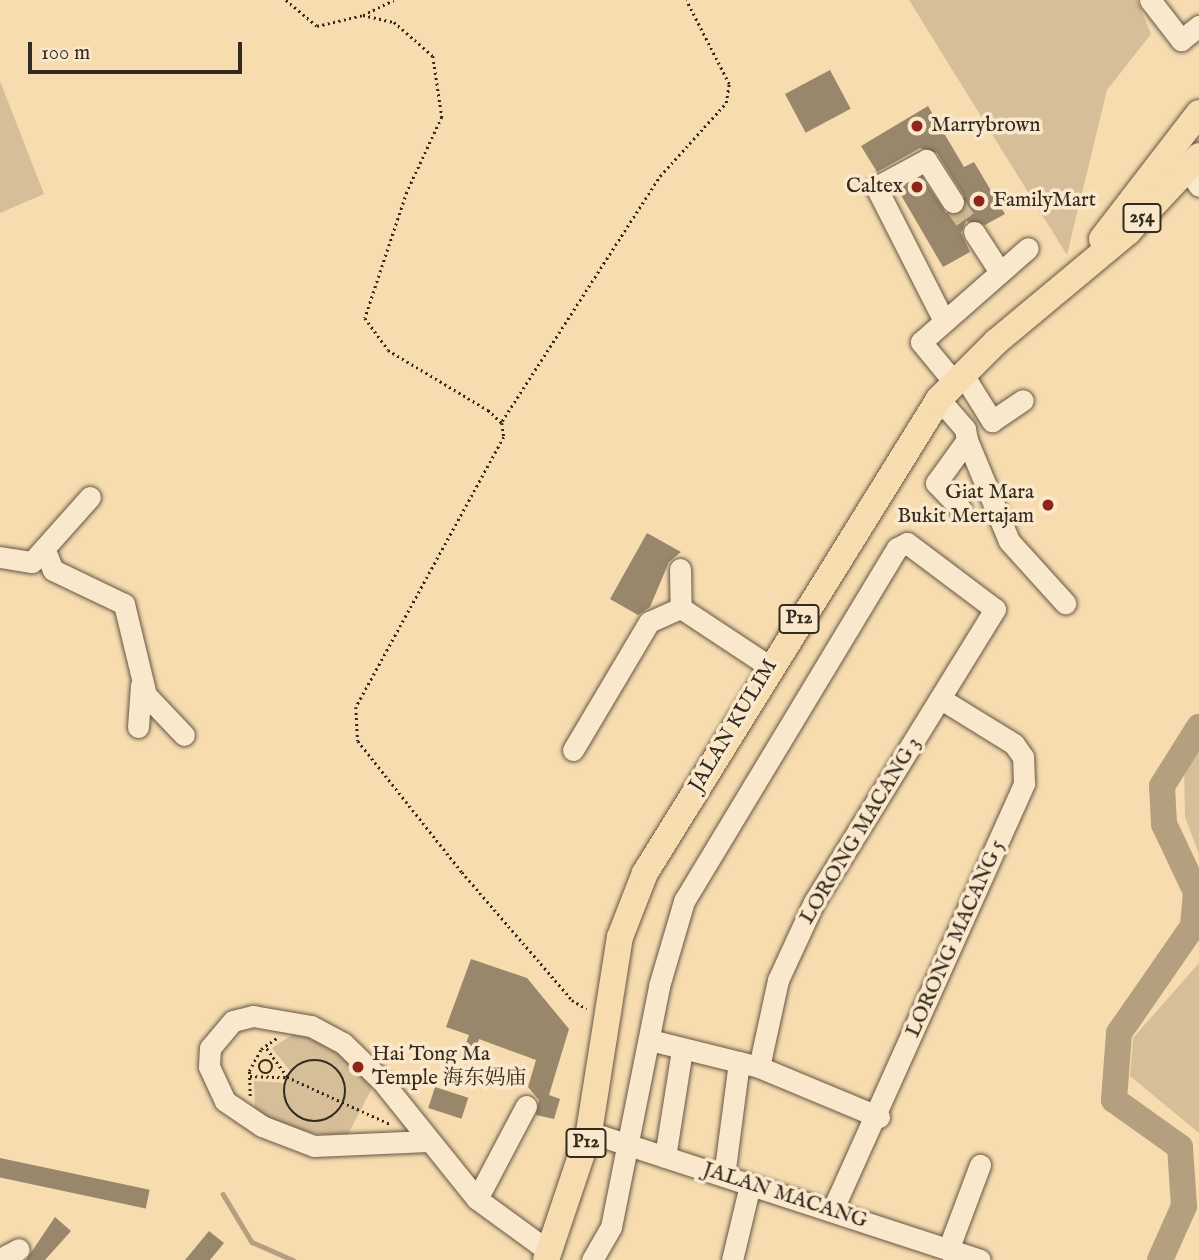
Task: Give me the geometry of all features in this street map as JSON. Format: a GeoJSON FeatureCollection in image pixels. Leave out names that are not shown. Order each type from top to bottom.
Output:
{"type":"FeatureCollection","features":[{"type":"Feature","properties":{"kind":"main road","name":"254"},"geometry":{"type":"LineString","coordinates":[[1077,273],[1199,113]]}},
{"type":"Feature","properties":{"kind":"main road","name":"254"},"geometry":{"type":"LineString","coordinates":[[1077,273],[1128,232],[1195,170]]}},
{"type":"Feature","properties":{"kind":"main road","name":"JALAN KULIM"},"geometry":{"type":"LineString","coordinates":[[548,1256],[589,1132],[620,937],[645,873],[770,667],[952,385],[1077,273]]}},
{"type":"Feature","properties":{"kind":"street"},"geometry":{"type":"LineString","coordinates":[[1150,0],[1170,34],[1194,32]]}},
{"type":"Feature","properties":{"kind":"street"},"geometry":{"type":"LineString","coordinates":[[944,321],[876,187],[926,160],[953,202]]}},
{"type":"Feature","properties":{"kind":"street"},"geometry":{"type":"LineString","coordinates":[[974,232],[1000,272]]}},
{"type":"Feature","properties":{"kind":"street"},"geometry":{"type":"LineString","coordinates":[[1023,400],[992,421],[952,385],[921,342],[1028,248]]}},
{"type":"Feature","properties":{"kind":"street"},"geometry":{"type":"LineString","coordinates":[[952,385],[966,435],[1009,541],[1065,603]]}},
{"type":"Feature","properties":{"kind":"street"},"geometry":{"type":"LineString","coordinates":[[960,508],[936,483],[966,435],[984,415]]}},
{"type":"Feature","properties":{"kind":"street"},"geometry":{"type":"LineString","coordinates":[[0,557],[32,562],[46,553],[55,531],[90,497]]}},
{"type":"Feature","properties":{"kind":"street","name":"LORONG MACANG 3"},"geometry":{"type":"LineString","coordinates":[[650,1040],[684,901],[897,548],[907,543],[995,609],[814,902],[778,981],[749,1064],[724,1176]]}},
{"type":"Feature","properties":{"kind":"street"},"geometry":{"type":"LineString","coordinates":[[46,553],[53,570],[124,604],[141,680],[138,727]]}},
{"type":"Feature","properties":{"kind":"street"},"geometry":{"type":"LineString","coordinates":[[680,569],[681,608]]}},
{"type":"Feature","properties":{"kind":"street"},"geometry":{"type":"LineString","coordinates":[[681,608],[770,667]]}},
{"type":"Feature","properties":{"kind":"street"},"geometry":{"type":"LineString","coordinates":[[573,750],[649,622],[681,608]]}},
{"type":"Feature","properties":{"kind":"street"},"geometry":{"type":"LineString","coordinates":[[141,680],[184,735]]}},
{"type":"Feature","properties":{"kind":"street","name":"LORONG MACANG 5"},"geometry":{"type":"LineString","coordinates":[[832,1211],[879,1117],[1024,783],[1023,757],[1014,744],[941,699]]}},
{"type":"Feature","properties":{"kind":"street"},"geometry":{"type":"LineString","coordinates":[[428,1141],[314,1146],[249,1117],[215,1085],[210,1048],[233,1021],[276,1017],[300,1023],[343,1043],[428,1141],[477,1199],[548,1256]]}},
{"type":"Feature","properties":{"kind":"street"},"geometry":{"type":"LineString","coordinates":[[592,1260],[611,1227],[632,1146],[650,1040],[749,1064],[879,1117]]}},
{"type":"Feature","properties":{"kind":"street"},"geometry":{"type":"LineString","coordinates":[[665,1157],[682,1049]]}},
{"type":"Feature","properties":{"kind":"street"},"geometry":{"type":"LineString","coordinates":[[477,1199],[526,1106]]}},
{"type":"Feature","properties":{"kind":"street","name":"JALAN MACANG"},"geometry":{"type":"LineString","coordinates":[[589,1132],[980,1260]]}},
{"type":"Feature","properties":{"kind":"street"},"geometry":{"type":"LineString","coordinates":[[948,1250],[980,1165]]}},
{"type":"Feature","properties":{"kind":"street"},"geometry":{"type":"LineString","coordinates":[[732,1260],[750,1185]]}},
{"type":"Feature","properties":{"kind":"street"},"geometry":{"type":"LineString","coordinates":[[0,1259],[19,1249]]}},
{"type":"Feature","properties":{"kind":"path"},"geometry":{"type":"LineString","coordinates":[[286,0],[317,26],[363,15],[394,0]]}},
{"type":"Feature","properties":{"kind":"path"},"geometry":{"type":"LineString","coordinates":[[605,1020],[572,1000],[358,741],[356,707],[504,437],[502,423],[660,176],[726,103],[729,84],[685,0]]}},
{"type":"Feature","properties":{"kind":"path"},"geometry":{"type":"LineString","coordinates":[[363,15],[394,22],[433,56],[442,117],[407,192],[365,318],[388,350],[502,423]]}},
{"type":"Feature","properties":{"kind":"path"},"geometry":{"type":"LineString","coordinates":[[249,1117],[250,1076],[265,1046],[300,1023]]}},
{"type":"Feature","properties":{"kind":"path"},"geometry":{"type":"LineString","coordinates":[[265,1046],[287,1077],[287,1106],[301,1120],[331,1118],[344,1103],[342,1076],[329,1063],[310,1060],[287,1077]]}},
{"type":"Feature","properties":{"kind":"path"},"geometry":{"type":"LineString","coordinates":[[262,1077],[272,1063],[272,1056]]}},
{"type":"Feature","properties":{"kind":"path"},"geometry":{"type":"LineString","coordinates":[[267,1073],[261,1063],[272,1063]]}},
{"type":"Feature","properties":{"kind":"path"},"geometry":{"type":"LineString","coordinates":[[250,1076],[287,1077],[428,1141]]}},
{"type":"Feature","properties":{"kind":"shaded area"},"geometry":{"type":"Polygon","coordinates":[[[909,0],[1137,0],[1151,34],[1107,90],[1067,255],[909,0]]]}},
{"type":"Feature","properties":{"kind":"shaded area"},"geometry":{"type":"Polygon","coordinates":[[[0,81],[44,194],[0,213],[0,81]]]}},
{"type":"Feature","properties":{"kind":"shaded area"},"geometry":{"type":"Polygon","coordinates":[[[1199,746],[1199,854],[1185,817],[1184,763],[1199,746]]]}},
{"type":"Feature","properties":{"kind":"shaded area"},"geometry":{"type":"Polygon","coordinates":[[[1199,963],[1199,1133],[1130,1076],[1133,1038],[1199,963]]]}},
{"type":"Feature","properties":{"kind":"shaded area"},"geometry":{"type":"Polygon","coordinates":[[[297,1032],[337,1049],[372,1088],[346,1138],[282,1128],[255,1110],[254,1081],[286,1083],[291,1072],[272,1048],[297,1032]]]}},
{"type":"Feature","properties":{"kind":"building"},"geometry":{"type":"Polygon","coordinates":[[[830,70],[851,109],[806,133],[785,94],[830,70]]]}},
{"type":"Feature","properties":{"kind":"building"},"geometry":{"type":"Polygon","coordinates":[[[928,106],[964,167],[974,162],[1005,214],[985,225],[966,221],[961,233],[970,252],[943,267],[898,190],[922,177],[946,213],[961,213],[964,196],[937,153],[920,148],[877,172],[861,146],[928,106]]]}},
{"type":"Feature","properties":{"kind":"building"},"geometry":{"type":"Polygon","coordinates":[[[647,533],[681,552],[669,562],[650,607],[638,615],[610,599],[647,533]]]}},
{"type":"Feature","properties":{"kind":"building"},"geometry":{"type":"Polygon","coordinates":[[[471,959],[527,978],[569,1029],[549,1095],[560,1099],[554,1119],[536,1115],[539,1100],[528,1087],[536,1060],[479,1039],[476,1050],[465,1046],[469,1035],[446,1027],[471,959]]]}},
{"type":"Feature","properties":{"kind":"building"},"geometry":{"type":"Polygon","coordinates":[[[435,1087],[468,1098],[461,1119],[428,1108],[435,1087]]]}},
{"type":"Feature","properties":{"kind":"building"},"geometry":{"type":"Polygon","coordinates":[[[0,1158],[150,1190],[146,1208],[0,1177],[0,1158]]]}},
{"type":"Feature","properties":{"kind":"building"},"geometry":{"type":"Polygon","coordinates":[[[55,1217],[71,1231],[45,1260],[26,1260],[55,1217]]]}},
{"type":"Feature","properties":{"kind":"building"},"geometry":{"type":"Polygon","coordinates":[[[209,1231],[224,1243],[210,1260],[185,1260],[209,1231]]]}},
{"type":"Feature","properties":{"kind":"waterway"},"geometry":{"type":"LineString","coordinates":[[1160,1260],[1184,1206],[1180,1147],[1114,1100],[1119,1033],[1193,926],[1196,892],[1164,824],[1162,786],[1199,727]]}},
{"type":"Feature","properties":{"kind":"waterway"},"geometry":{"type":"LineString","coordinates":[[223,1194],[252,1242],[293,1260]]}},
{"type":"Feature","properties":{"kind":"tunnel"},"geometry":{"type":"LineString","coordinates":[[953,202],[974,232]]}},
{"type":"Feature","properties":{"kind":"place","name":"Marrybrown"},"geometry":{"type":"Point","coordinates":[917,126]}},
{"type":"Feature","properties":{"kind":"place","name":"Caltex"},"geometry":{"type":"Point","coordinates":[917,187]}},
{"type":"Feature","properties":{"kind":"place","name":"FamilyMart"},"geometry":{"type":"Point","coordinates":[979,201]}},
{"type":"Feature","properties":{"kind":"place","name":"Giat Mara Bukit Mertajam"},"geometry":{"type":"Point","coordinates":[1048,505]}},
{"type":"Feature","properties":{"kind":"place","name":"Hai Tong Ma Temple 海东妈庙"},"geometry":{"type":"Point","coordinates":[358,1067]}}]}
